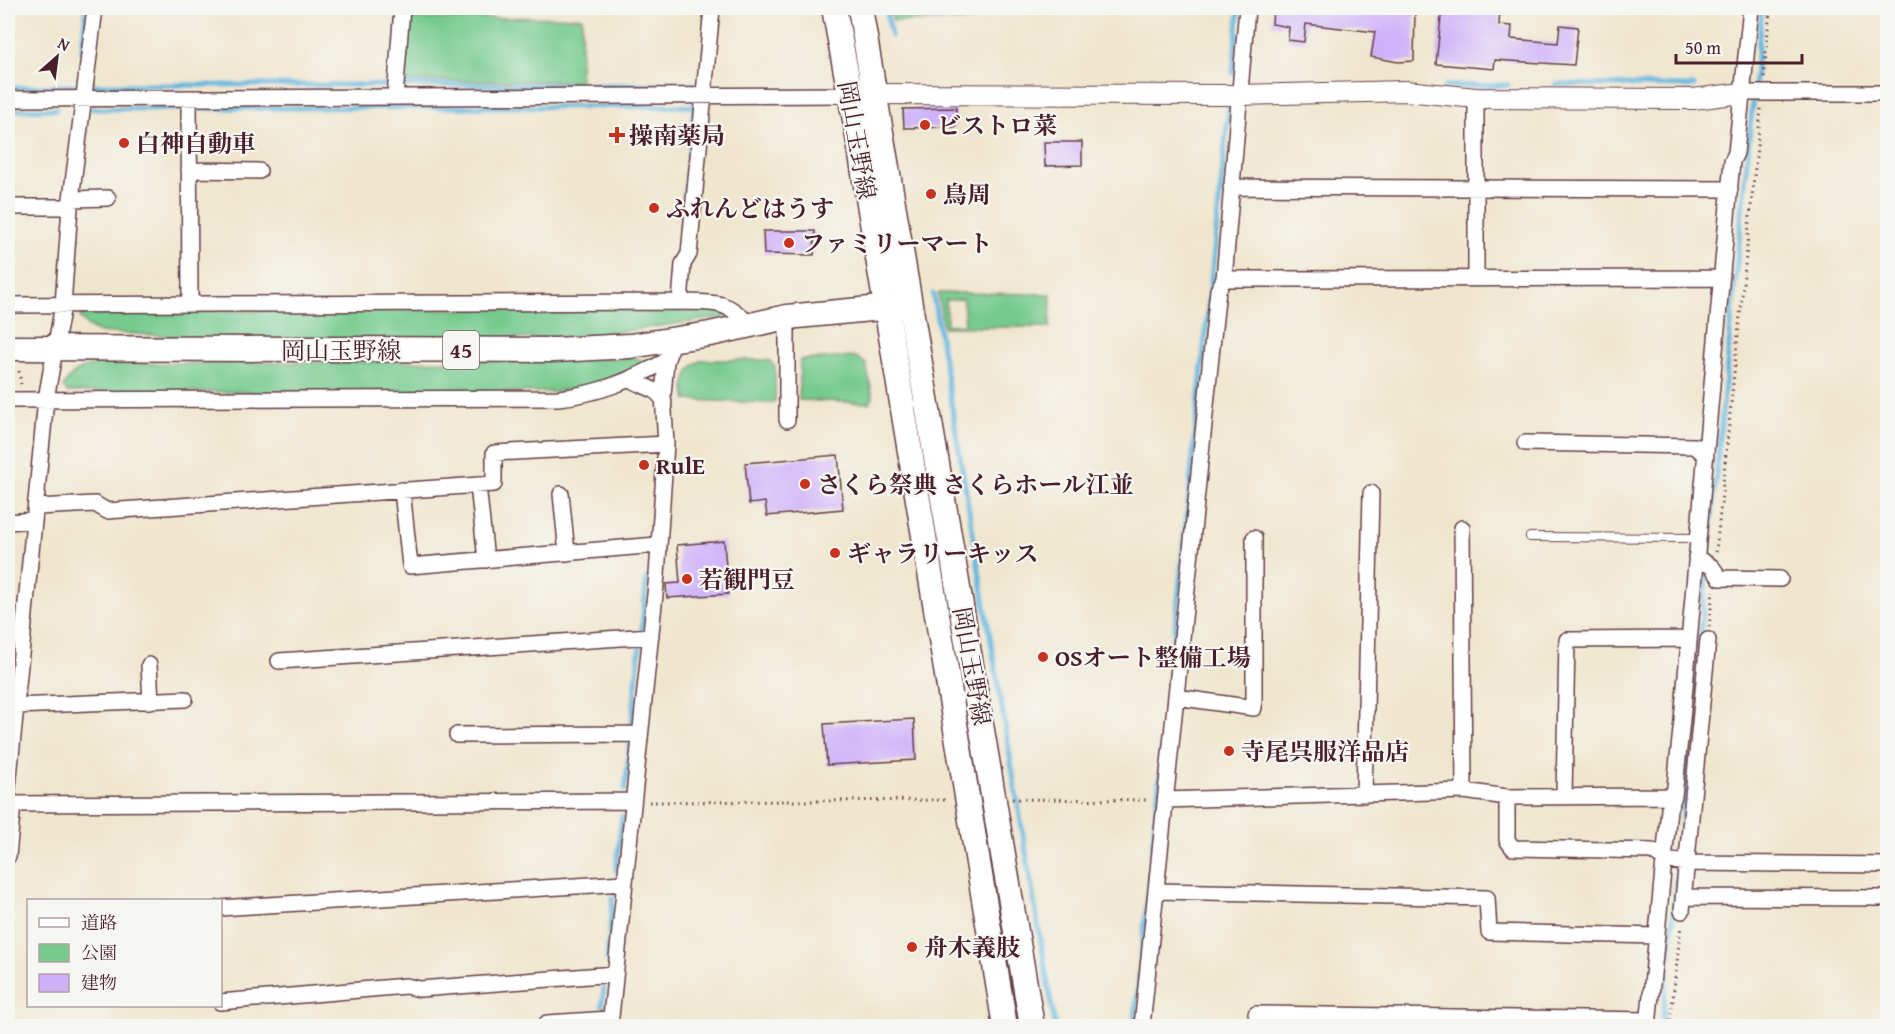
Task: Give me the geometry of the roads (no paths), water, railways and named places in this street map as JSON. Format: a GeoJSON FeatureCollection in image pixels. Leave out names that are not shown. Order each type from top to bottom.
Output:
{"type":"FeatureCollection","features":[{"type":"Feature","properties":{"kind":"main road","name":"岡山玉野線"},"geometry":{"type":"LineString","coordinates":[[834,8],[857,131],[1005,1026]]}},
{"type":"Feature","properties":{"kind":"main road","name":"岡山玉野線"},"geometry":{"type":"LineString","coordinates":[[860,8],[911,305],[1005,799],[1032,1026]]}},
{"type":"Feature","properties":{"kind":"main road","name":"岡山玉野線"},"geometry":{"type":"LineString","coordinates":[[8,348],[57,350],[555,350],[630,346],[670,350],[747,323],[911,305]]}},
{"type":"Feature","properties":{"kind":"street"},"geometry":{"type":"LineString","coordinates":[[8,787],[13,697],[36,513],[46,399],[57,350],[63,304],[70,203],[95,8]]}},
{"type":"Feature","properties":{"kind":"street"},"geometry":{"type":"LineString","coordinates":[[396,90],[402,8]]}},
{"type":"Feature","properties":{"kind":"street"},"geometry":{"type":"LineString","coordinates":[[680,302],[683,264],[688,254],[698,96],[712,8]]}},
{"type":"Feature","properties":{"kind":"street"},"geometry":{"type":"LineString","coordinates":[[1142,1026],[1156,891],[1159,800],[1176,697],[1215,314],[1218,290],[1224,279],[1247,8]]}},
{"type":"Feature","properties":{"kind":"street"},"geometry":{"type":"LineString","coordinates":[[1751,8],[1753,93],[1730,189],[1698,538],[1706,564],[1720,578],[1780,579]]}},
{"type":"Feature","properties":{"kind":"street"},"geometry":{"type":"LineString","coordinates":[[8,99],[86,90],[189,105],[396,90],[698,96],[1238,95],[1406,91],[1476,99],[1693,99],[1753,93],[1887,93]]}},
{"type":"Feature","properties":{"kind":"street"},"geometry":{"type":"LineString","coordinates":[[1476,99],[1476,279]]}},
{"type":"Feature","properties":{"kind":"street"},"geometry":{"type":"LineString","coordinates":[[189,105],[190,303]]}},
{"type":"Feature","properties":{"kind":"street"},"geometry":{"type":"LineString","coordinates":[[189,171],[259,171]]}},
{"type":"Feature","properties":{"kind":"street"},"geometry":{"type":"LineString","coordinates":[[1231,187],[1730,189]]}},
{"type":"Feature","properties":{"kind":"street"},"geometry":{"type":"LineString","coordinates":[[8,207],[108,198]]}},
{"type":"Feature","properties":{"kind":"street"},"geometry":{"type":"LineString","coordinates":[[1224,279],[1721,278]]}},
{"type":"Feature","properties":{"kind":"street"},"geometry":{"type":"LineString","coordinates":[[8,305],[680,302],[725,304],[737,311],[747,323]]}},
{"type":"Feature","properties":{"kind":"street"},"geometry":{"type":"LineString","coordinates":[[787,317],[787,420]]}},
{"type":"Feature","properties":{"kind":"street"},"geometry":{"type":"LineString","coordinates":[[8,400],[558,398],[582,396],[631,380],[670,350]]}},
{"type":"Feature","properties":{"kind":"street"},"geometry":{"type":"LineString","coordinates":[[547,1026],[547,1023],[610,1023],[633,801],[633,734],[642,636],[657,575],[657,545],[666,444],[664,401],[670,350]]}},
{"type":"Feature","properties":{"kind":"street"},"geometry":{"type":"LineString","coordinates":[[631,380],[656,391],[664,401]]}},
{"type":"Feature","properties":{"kind":"street"},"geometry":{"type":"LineString","coordinates":[[1525,443],[1695,446],[1705,455]]}},
{"type":"Feature","properties":{"kind":"street"},"geometry":{"type":"LineString","coordinates":[[8,522],[36,513],[95,504],[107,511],[494,484],[494,453],[666,444]]}},
{"type":"Feature","properties":{"kind":"street"},"geometry":{"type":"LineString","coordinates":[[478,485],[486,560]]}},
{"type":"Feature","properties":{"kind":"street"},"geometry":{"type":"LineString","coordinates":[[402,490],[410,566],[657,545]]}},
{"type":"Feature","properties":{"kind":"street"},"geometry":{"type":"LineString","coordinates":[[1364,795],[1371,493]]}},
{"type":"Feature","properties":{"kind":"street"},"geometry":{"type":"LineString","coordinates":[[561,494],[567,553]]}},
{"type":"Feature","properties":{"kind":"street"},"geometry":{"type":"LineString","coordinates":[[1462,528],[1464,791]]}},
{"type":"Feature","properties":{"kind":"street"},"geometry":{"type":"LineString","coordinates":[[1176,697],[1254,708],[1254,538]]}},
{"type":"Feature","properties":{"kind":"street"},"geometry":{"type":"LineString","coordinates":[[1675,900],[1676,862],[1670,809],[1674,796],[1689,639],[1706,564]]}},
{"type":"Feature","properties":{"kind":"street"},"geometry":{"type":"LineString","coordinates":[[279,661],[642,636]]}},
{"type":"Feature","properties":{"kind":"street"},"geometry":{"type":"LineString","coordinates":[[1564,796],[1567,640],[1689,639]]}},
{"type":"Feature","properties":{"kind":"street"},"geometry":{"type":"LineString","coordinates":[[1256,1014],[1648,1023],[1657,936],[1675,900],[1676,862],[1708,640]]}},
{"type":"Feature","properties":{"kind":"street"},"geometry":{"type":"LineString","coordinates":[[149,665],[151,701]]}},
{"type":"Feature","properties":{"kind":"street"},"geometry":{"type":"LineString","coordinates":[[13,697],[151,701],[185,699]]}},
{"type":"Feature","properties":{"kind":"street"},"geometry":{"type":"LineString","coordinates":[[457,735],[633,734]]}},
{"type":"Feature","properties":{"kind":"street"},"geometry":{"type":"LineString","coordinates":[[1159,800],[1464,791],[1507,797],[1674,796]]}},
{"type":"Feature","properties":{"kind":"street"},"geometry":{"type":"LineString","coordinates":[[1507,797],[1507,840],[1514,848],[1652,851],[1676,862],[1887,865]]}},
{"type":"Feature","properties":{"kind":"street"},"geometry":{"type":"LineString","coordinates":[[8,856],[9,802],[633,801]]}},
{"type":"Feature","properties":{"kind":"street"},"geometry":{"type":"LineString","coordinates":[[222,908],[624,883]]}},
{"type":"Feature","properties":{"kind":"street"},"geometry":{"type":"LineString","coordinates":[[1156,891],[1488,898],[1489,932],[1657,936]]}},
{"type":"Feature","properties":{"kind":"street"},"geometry":{"type":"LineString","coordinates":[[1675,900],[1887,898]]}},
{"type":"Feature","properties":{"kind":"street"},"geometry":{"type":"LineString","coordinates":[[222,1002],[406,986],[420,989],[615,974]]}},
{"type":"Feature","properties":{"kind":"lane"},"geometry":{"type":"LineString","coordinates":[[1530,537],[1698,538]]}},
{"type":"Feature","properties":{"kind":"waterway"},"geometry":{"type":"LineString","coordinates":[[82,51],[86,8]]}},
{"type":"Feature","properties":{"kind":"waterway"},"geometry":{"type":"LineString","coordinates":[[886,8],[891,36]]}},
{"type":"Feature","properties":{"kind":"waterway"},"geometry":{"type":"LineString","coordinates":[[1233,73],[1239,8]]}},
{"type":"Feature","properties":{"kind":"waterway"},"geometry":{"type":"LineString","coordinates":[[1662,1026],[1762,8]]}},
{"type":"Feature","properties":{"kind":"waterway"},"geometry":{"type":"LineString","coordinates":[[1555,84],[1694,86]]}},
{"type":"Feature","properties":{"kind":"waterway"},"geometry":{"type":"LineString","coordinates":[[8,88],[94,85],[697,85]]}},
{"type":"Feature","properties":{"kind":"waterway"},"geometry":{"type":"LineString","coordinates":[[1445,86],[1508,85]]}},
{"type":"Feature","properties":{"kind":"waterway"},"geometry":{"type":"LineString","coordinates":[[679,255],[694,104]]}},
{"type":"Feature","properties":{"kind":"waterway"},"geometry":{"type":"LineString","coordinates":[[92,109],[694,106]]}},
{"type":"Feature","properties":{"kind":"waterway"},"geometry":{"type":"LineString","coordinates":[[1134,1026],[1229,107]]}},
{"type":"Feature","properties":{"kind":"waterway"},"geometry":{"type":"LineString","coordinates":[[8,110],[56,109]]}},
{"type":"Feature","properties":{"kind":"waterway"},"geometry":{"type":"LineString","coordinates":[[933,294],[1055,1026]]}},
{"type":"Feature","properties":{"kind":"waterway"},"geometry":{"type":"LineString","coordinates":[[625,790],[647,578]]}},
{"type":"Feature","properties":{"kind":"waterway"},"geometry":{"type":"LineString","coordinates":[[616,870],[622,817]]}},
{"type":"Feature","properties":{"kind":"waterway"},"geometry":{"type":"LineString","coordinates":[[607,960],[613,898]]}},
{"type":"Feature","properties":{"kind":"waterway"},"geometry":{"type":"LineString","coordinates":[[602,1005],[604,988]]}},
{"type":"Feature","properties":{"kind":"place","name":"ビストロ菜"},"geometry":{"type":"Point","coordinates":[925,125]}},
{"type":"Feature","properties":{"kind":"place","name":"操南薬局"},"geometry":{"type":"Point","coordinates":[617,135]}},
{"type":"Feature","properties":{"kind":"place","name":"白神自動車"},"geometry":{"type":"Point","coordinates":[124,143]}},
{"type":"Feature","properties":{"kind":"place","name":"鳥周"},"geometry":{"type":"Point","coordinates":[931,194]}},
{"type":"Feature","properties":{"kind":"place","name":"ふれんどはうす"},"geometry":{"type":"Point","coordinates":[654,208]}},
{"type":"Feature","properties":{"kind":"place","name":"ファミリーマート"},"geometry":{"type":"Point","coordinates":[789,243]}},
{"type":"Feature","properties":{"kind":"place","name":"RulE"},"geometry":{"type":"Point","coordinates":[644,465]}},
{"type":"Feature","properties":{"kind":"place","name":"さくら祭典 さくらホール江並"},"geometry":{"type":"Point","coordinates":[805,484]}},
{"type":"Feature","properties":{"kind":"place","name":"ギャラリーキッス"},"geometry":{"type":"Point","coordinates":[835,553]}},
{"type":"Feature","properties":{"kind":"place","name":"若観門豆"},"geometry":{"type":"Point","coordinates":[687,579]}},
{"type":"Feature","properties":{"kind":"place","name":"OSオート整備工場"},"geometry":{"type":"Point","coordinates":[1043,657]}},
{"type":"Feature","properties":{"kind":"place","name":"寺尾呉服洋品店"},"geometry":{"type":"Point","coordinates":[1229,751]}},
{"type":"Feature","properties":{"kind":"place","name":"舟木義肢"},"geometry":{"type":"Point","coordinates":[912,947]}}]}
